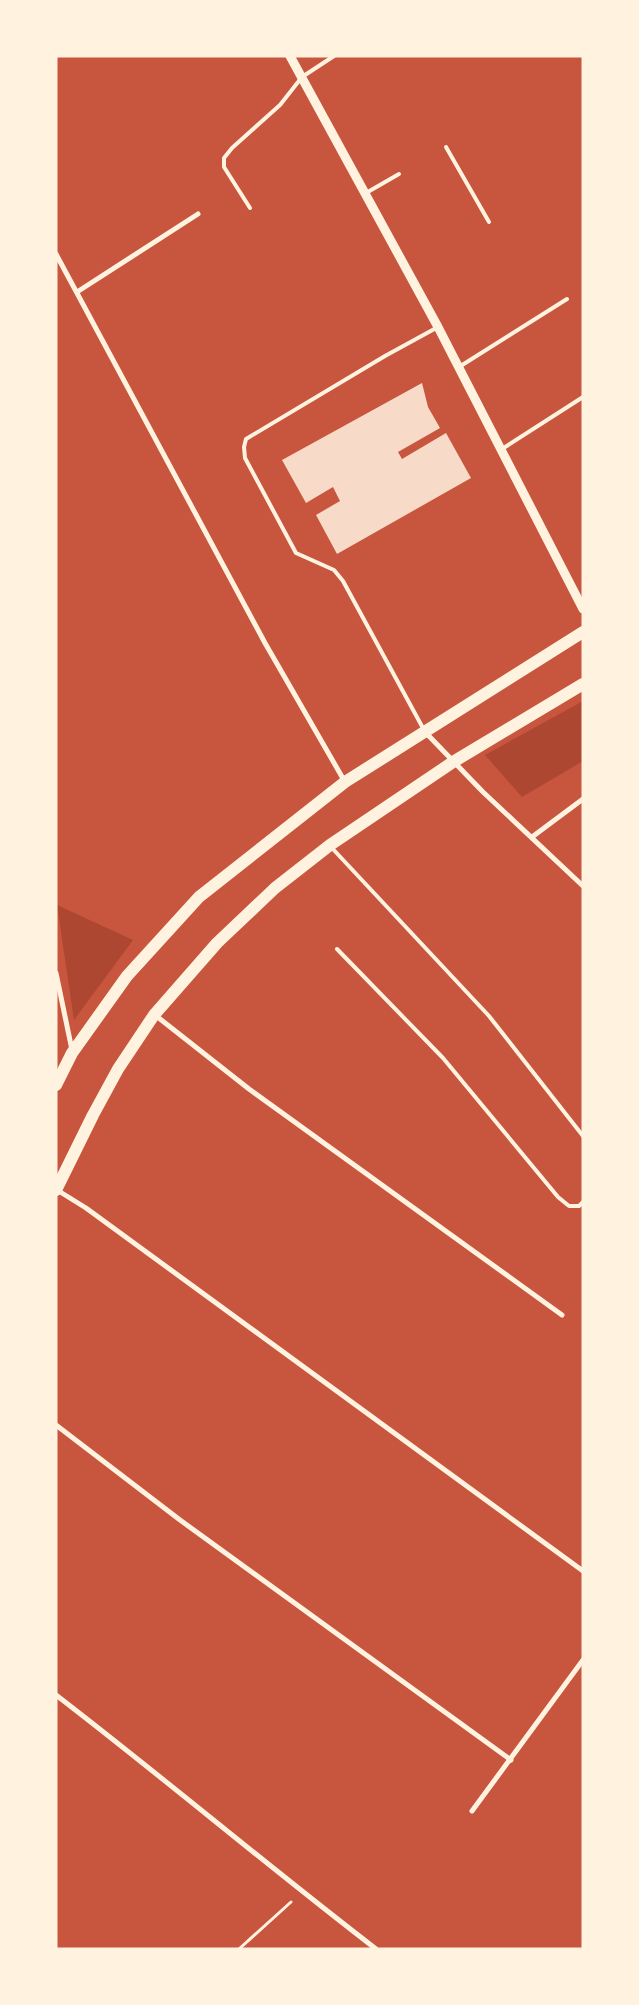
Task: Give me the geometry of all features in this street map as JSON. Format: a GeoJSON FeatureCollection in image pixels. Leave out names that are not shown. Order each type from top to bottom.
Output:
{"type":"FeatureCollection","features":[{"type":"Feature","properties":{"kind":"main road"},"geometry":{"type":"LineString","coordinates":[[56,1086],[72,1053],[127,976],[198,897],[346,782],[583,632]]}},
{"type":"Feature","properties":{"kind":"main road"},"geometry":{"type":"LineString","coordinates":[[56,1190],[118,1069],[154,1015],[216,943],[275,888],[330,845],[453,762],[583,684]]}},
{"type":"Feature","properties":{"kind":"street"},"geometry":{"type":"LineString","coordinates":[[290,56],[438,327],[583,609]]}},
{"type":"Feature","properties":{"kind":"street"},"geometry":{"type":"LineString","coordinates":[[77,292],[198,214]]}},
{"type":"Feature","properties":{"kind":"street"},"geometry":{"type":"LineString","coordinates":[[56,254],[266,643],[346,782]]}},
{"type":"Feature","properties":{"kind":"street"},"geometry":{"type":"LineString","coordinates":[[426,732],[483,792],[583,886]]}},
{"type":"Feature","properties":{"kind":"street"},"geometry":{"type":"LineString","coordinates":[[532,837],[583,799]]}},
{"type":"Feature","properties":{"kind":"street"},"geometry":{"type":"LineString","coordinates":[[56,974],[72,1053]]}},
{"type":"Feature","properties":{"kind":"street"},"geometry":{"type":"LineString","coordinates":[[154,1015],[249,1089],[562,1315]]}},
{"type":"Feature","properties":{"kind":"street"},"geometry":{"type":"LineString","coordinates":[[56,1190],[101,1219],[583,1571]]}},
{"type":"Feature","properties":{"kind":"street"},"geometry":{"type":"LineString","coordinates":[[56,1425],[180,1520],[511,1760]]}},
{"type":"Feature","properties":{"kind":"street"},"geometry":{"type":"LineString","coordinates":[[472,1811],[583,1660]]}},
{"type":"Feature","properties":{"kind":"street"},"geometry":{"type":"LineString","coordinates":[[56,1695],[376,1949]]}},
{"type":"Feature","properties":{"kind":"lane"},"geometry":{"type":"LineString","coordinates":[[250,208],[224,167],[224,158],[232,148],[280,105],[302,78],[334,56]]}},
{"type":"Feature","properties":{"kind":"lane"},"geometry":{"type":"LineString","coordinates":[[446,147],[489,222]]}},
{"type":"Feature","properties":{"kind":"lane"},"geometry":{"type":"LineString","coordinates":[[365,194],[399,174]]}},
{"type":"Feature","properties":{"kind":"lane"},"geometry":{"type":"LineString","coordinates":[[459,367],[567,300]]}},
{"type":"Feature","properties":{"kind":"lane"},"geometry":{"type":"LineString","coordinates":[[426,732],[342,581],[334,570],[296,553],[245,458],[244,447],[246,439],[385,356],[438,327]]}},
{"type":"Feature","properties":{"kind":"lane"},"geometry":{"type":"LineString","coordinates":[[502,449],[583,397]]}},
{"type":"Feature","properties":{"kind":"lane"},"geometry":{"type":"LineString","coordinates":[[330,845],[489,1016],[583,1136]]}},
{"type":"Feature","properties":{"kind":"lane"},"geometry":{"type":"LineString","coordinates":[[337,949],[443,1058],[558,1197],[569,1206],[579,1206],[583,1202]]}},
{"type":"Feature","properties":{"kind":"path"},"geometry":{"type":"LineString","coordinates":[[240,1949],[302,1892]]}},
{"type":"Feature","properties":{"kind":"shaded area"},"geometry":{"type":"Polygon","coordinates":[[[583,701],[583,761],[522,797],[485,755],[583,701]]]}},
{"type":"Feature","properties":{"kind":"shaded area"},"geometry":{"type":"Polygon","coordinates":[[[57,905],[133,940],[74,1020],[57,905]]]}},
{"type":"Feature","properties":{"kind":"building"},"geometry":{"type":"Polygon","coordinates":[[[422,383],[428,407],[440,428],[398,452],[402,459],[446,433],[471,478],[337,554],[316,515],[340,501],[333,487],[306,503],[282,460],[422,383]]]}}]}
